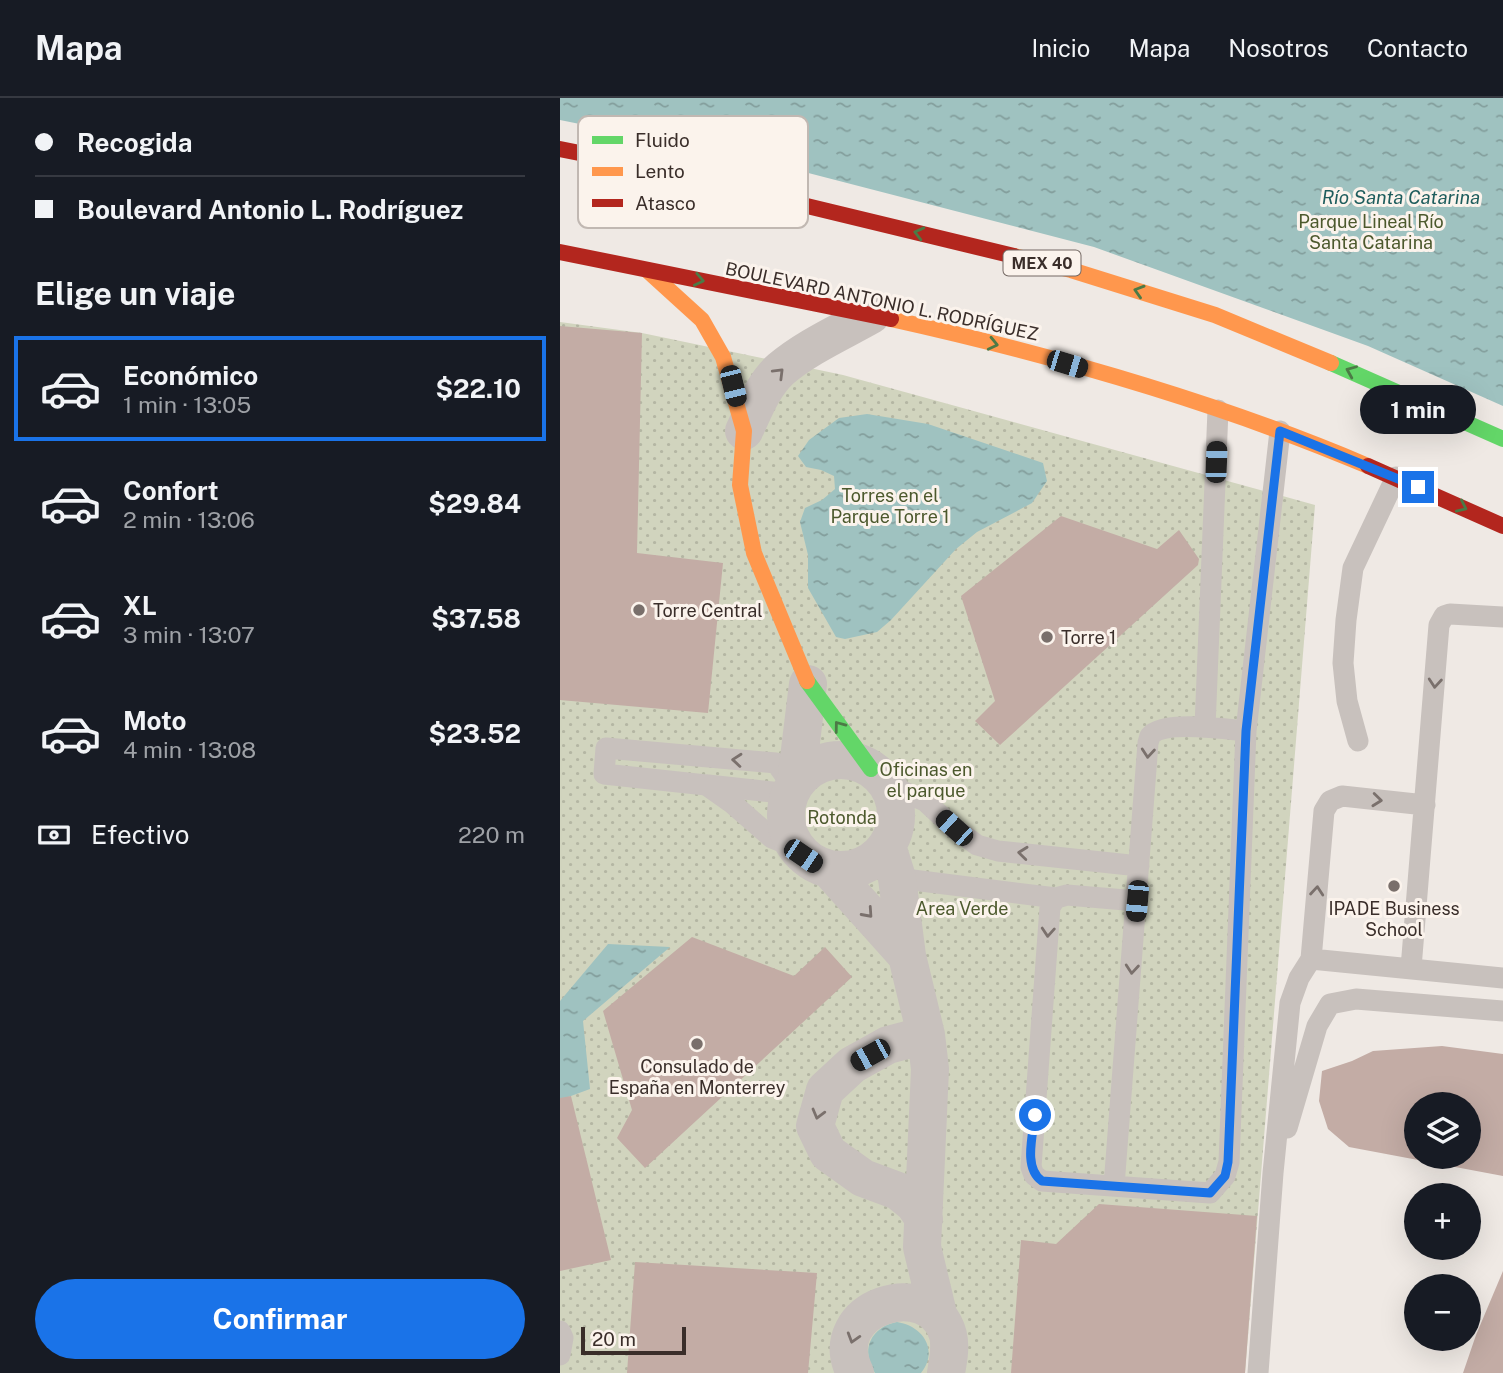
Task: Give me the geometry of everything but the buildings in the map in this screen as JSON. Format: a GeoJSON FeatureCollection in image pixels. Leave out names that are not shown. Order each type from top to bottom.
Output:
{"type":"FeatureCollection","features":[{"type":"Feature","properties":{"kind":"main road","name":"MEX 40"},"geometry":{"type":"LineString","coordinates":[[560,149],[578,153]]}},
{"type":"Feature","properties":{"kind":"main road","name":"MEX 40"},"geometry":{"type":"LineString","coordinates":[[808,207],[1084,274],[1215,315],[1352,371],[1503,439]]}},
{"type":"Feature","properties":{"kind":"main road","name":"BOULEVARD ANTONIO L. RODRÍGUEZ"},"geometry":{"type":"LineString","coordinates":[[560,252],[871,316],[1042,356],[1280,431],[1396,477],[1503,526]]}},
{"type":"Feature","properties":{"kind":"main road"},"geometry":{"type":"LineString","coordinates":[[647,270],[702,320],[723,357],[744,431],[740,485],[754,553],[808,684],[879,777]]}},
{"type":"Feature","properties":{"kind":"street"},"geometry":{"type":"LineString","coordinates":[[744,431],[759,398],[779,371],[813,348],[871,316]]}},
{"type":"Feature","properties":{"kind":"street"},"geometry":{"type":"LineString","coordinates":[[808,684],[793,788],[786,805],[786,824],[792,841],[803,856],[819,866],[842,869],[892,862]]}},
{"type":"Feature","properties":{"kind":"street"},"geometry":{"type":"LineString","coordinates":[[793,788],[805,773],[821,764],[840,760],[859,763],[879,777],[895,801],[897,818],[892,862],[907,956],[926,1035],[930,1069],[923,1233],[878,1306]]}},
{"type":"Feature","properties":{"kind":"street"},"geometry":{"type":"LineString","coordinates":[[842,869],[907,956]]}},
{"type":"Feature","properties":{"kind":"street"},"geometry":{"type":"LineString","coordinates":[[926,1035],[888,1045],[852,1065],[825,1090],[815,1126],[828,1153],[863,1178],[898,1191],[914,1204],[923,1233],[939,1318],[948,1334],[946,1373]]}},
{"type":"Feature","properties":{"kind":"street"},"geometry":{"type":"LineString","coordinates":[[855,1373],[849,1362],[849,1347],[855,1329],[866,1313],[878,1306],[894,1302],[914,1304],[939,1318]]}},
{"type":"Feature","properties":{"kind":"lane"},"geometry":{"type":"LineString","coordinates":[[1205,727],[1218,410]]}},
{"type":"Feature","properties":{"kind":"lane"},"geometry":{"type":"LineString","coordinates":[[1056,898],[1050,907],[1031,1167],[1034,1175],[1042,1181],[1210,1193],[1225,1176],[1229,1148],[1246,731],[1280,431]]}},
{"type":"Feature","properties":{"kind":"lane"},"geometry":{"type":"LineString","coordinates":[[1358,741],[1347,701],[1343,663],[1353,568],[1396,477]]}},
{"type":"Feature","properties":{"kind":"lane"},"geometry":{"type":"LineString","coordinates":[[1411,968],[1439,625],[1444,616],[1455,613],[1503,617]]}},
{"type":"Feature","properties":{"kind":"lane"},"geometry":{"type":"LineString","coordinates":[[1114,1186],[1150,736],[1159,729],[1205,727],[1246,731]]}},
{"type":"Feature","properties":{"kind":"lane"},"geometry":{"type":"LineString","coordinates":[[606,748],[776,763],[793,788],[706,785],[604,774],[606,748]]}},
{"type":"Feature","properties":{"kind":"lane"},"geometry":{"type":"LineString","coordinates":[[879,777],[925,801],[977,845],[998,851],[1139,866]]}},
{"type":"Feature","properties":{"kind":"lane"},"geometry":{"type":"LineString","coordinates":[[706,785],[772,838],[797,848]]}},
{"type":"Feature","properties":{"kind":"lane"},"geometry":{"type":"LineString","coordinates":[[1258,1373],[1273,1174],[1290,1003],[1299,978],[1311,958],[1327,805],[1335,797],[1342,796],[1425,805]]}},
{"type":"Feature","properties":{"kind":"lane"},"geometry":{"type":"LineString","coordinates":[[892,862],[1056,898],[1066,895],[1137,901]]}},
{"type":"Feature","properties":{"kind":"lane"},"geometry":{"type":"LineString","coordinates":[[1311,958],[1503,978]]}},
{"type":"Feature","properties":{"kind":"lane"},"geometry":{"type":"LineString","coordinates":[[1273,1174],[1317,1026],[1330,1004],[1356,999],[1503,1011]]}},
{"type":"Feature","properties":{"kind":"lane"},"geometry":{"type":"LineString","coordinates":[[560,1331],[563,1338],[560,1355]]}},
{"type":"Feature","properties":{"kind":"green space","name":"Oficinas en el parque"},"geometry":{"type":"Polygon","coordinates":[[[560,322],[642,333],[843,375],[1315,505],[1245,1373],[560,1373],[560,322]]]}},
{"type":"Feature","properties":{"kind":"water","name":"Río Santa Catarina"},"geometry":{"type":"Polygon","coordinates":[[[560,98],[1503,98],[1503,406],[1368,346],[1094,247],[808,173],[808,116],[578,116],[578,124],[560,120],[560,98]]]}},
{"type":"Feature","properties":{"kind":"water"},"geometry":{"type":"Polygon","coordinates":[[[867,414],[928,424],[1043,463],[1047,481],[1032,503],[977,532],[956,549],[877,632],[845,639],[836,637],[808,588],[808,555],[800,522],[805,508],[822,500],[835,489],[834,476],[806,467],[798,456],[809,440],[839,418],[867,414]]]}},
{"type":"Feature","properties":{"kind":"water"},"geometry":{"type":"Polygon","coordinates":[[[608,944],[670,947],[583,1021],[590,1089],[560,1100],[560,1001],[608,944]]]}},
{"type":"Feature","properties":{"kind":"water"},"geometry":{"type":"Polygon","coordinates":[[[897,1322],[914,1328],[925,1340],[928,1356],[921,1373],[875,1373],[868,1356],[871,1341],[880,1329],[897,1322]]]}},
{"type":"Feature","properties":{"kind":"traffic: fast"},"geometry":{"type":"LineString","coordinates":[[1331,363],[1503,439]]}},
{"type":"Feature","properties":{"kind":"traffic: fast"},"geometry":{"type":"LineString","coordinates":[[807,681],[871,769]]}},
{"type":"Feature","properties":{"kind":"traffic: slow"},"geometry":{"type":"LineString","coordinates":[[1014,256],[1071,270],[1215,315],[1331,363]]}},
{"type":"Feature","properties":{"kind":"traffic: slow"},"geometry":{"type":"LineString","coordinates":[[647,270],[702,320],[723,357],[744,431],[740,485],[754,553],[807,681]]}},
{"type":"Feature","properties":{"kind":"traffic: slow"},"geometry":{"type":"LineString","coordinates":[[891,319],[1073,364],[1193,400],[1368,466]]}},
{"type":"Feature","properties":{"kind":"traffic: jam"},"geometry":{"type":"LineString","coordinates":[[560,149],[578,153]]}},
{"type":"Feature","properties":{"kind":"traffic: jam"},"geometry":{"type":"LineString","coordinates":[[808,206],[1014,256]]}},
{"type":"Feature","properties":{"kind":"traffic: jam"},"geometry":{"type":"LineString","coordinates":[[560,252],[891,319]]}},
{"type":"Feature","properties":{"kind":"traffic: jam"},"geometry":{"type":"LineString","coordinates":[[1368,466],[1503,526]]}},
{"type":"Feature","properties":{"kind":"place","name":"Torre Central"},"geometry":{"type":"Point","coordinates":[639,610]}},
{"type":"Feature","properties":{"kind":"place","name":"Torre 1"},"geometry":{"type":"Point","coordinates":[1047,637]}},
{"type":"Feature","properties":{"kind":"place","name":"IPADE Business School"},"geometry":{"type":"Point","coordinates":[1394,886]}},
{"type":"Feature","properties":{"kind":"place","name":"Consulado de España en Monterrey"},"geometry":{"type":"Point","coordinates":[697,1044]}},
{"type":"Feature","properties":{"kind":"route"},"geometry":{"type":"LineString","coordinates":[[1035,1115],[1031,1167],[1034,1175],[1042,1181],[1210,1193],[1225,1176],[1228,1162],[1246,731],[1280,431],[1418,487]]}},
{"type":"Feature","properties":{"kind":"park label","name":"Parque Lineal Río Santa Catarina"},"geometry":{"type":"Point","coordinates":[1371,231]}},
{"type":"Feature","properties":{"kind":"park label","name":"Torres en el Parque Torre 1"},"geometry":{"type":"Point","coordinates":[890,505]}},
{"type":"Feature","properties":{"kind":"park label","name":"Rotonda"},"geometry":{"type":"Point","coordinates":[842,817]}},
{"type":"Feature","properties":{"kind":"park label","name":"Area Verde"},"geometry":{"type":"Point","coordinates":[962,908]}}]}
